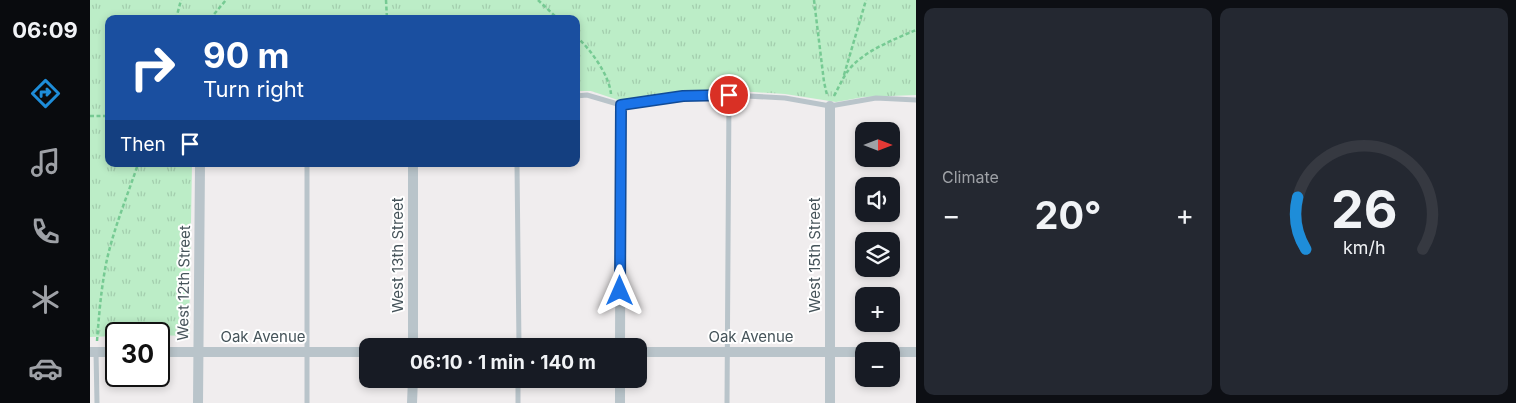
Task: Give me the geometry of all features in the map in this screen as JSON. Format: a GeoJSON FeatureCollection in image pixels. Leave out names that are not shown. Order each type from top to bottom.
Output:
{"type":"FeatureCollection","features":[{"type":"Feature","properties":{"kind":"street"},"geometry":{"type":"LineString","coordinates":[[620,338],[621,105]]}},
{"type":"Feature","properties":{"kind":"street","name":"West 15th Street"},"geometry":{"type":"LineString","coordinates":[[830,106],[830,403]]}},
{"type":"Feature","properties":{"kind":"street","name":"West 12th Street"},"geometry":{"type":"LineString","coordinates":[[198,403],[200,167]]}},
{"type":"Feature","properties":{"kind":"street","name":"West 13th Street"},"geometry":{"type":"LineString","coordinates":[[413,167],[413,338]]}},
{"type":"Feature","properties":{"kind":"street","name":"Oak Avenue"},"geometry":{"type":"LineString","coordinates":[[170,352],[359,352]]}},
{"type":"Feature","properties":{"kind":"street","name":"Oak Avenue"},"geometry":{"type":"LineString","coordinates":[[647,352],[855,352]]}},
{"type":"Feature","properties":{"kind":"street"},"geometry":{"type":"LineString","coordinates":[[900,352],[916,352]]}},
{"type":"Feature","properties":{"kind":"street"},"geometry":{"type":"LineString","coordinates":[[412,403],[413,388]]}},
{"type":"Feature","properties":{"kind":"street"},"geometry":{"type":"LineString","coordinates":[[620,388],[620,403]]}},
{"type":"Feature","properties":{"kind":"lane"},"geometry":{"type":"LineString","coordinates":[[580,96],[587,95],[621,105],[683,96],[729,95],[785,98],[830,106],[876,98],[916,100]]}},
{"type":"Feature","properties":{"kind":"lane"},"geometry":{"type":"LineString","coordinates":[[727,403],[729,95]]}},
{"type":"Feature","properties":{"kind":"lane"},"geometry":{"type":"LineString","coordinates":[[307,167],[307,403]]}},
{"type":"Feature","properties":{"kind":"lane"},"geometry":{"type":"LineString","coordinates":[[517,167],[519,338]]}},
{"type":"Feature","properties":{"kind":"lane"},"geometry":{"type":"LineString","coordinates":[[93,352],[97,403]]}},
{"type":"Feature","properties":{"kind":"lane"},"geometry":{"type":"LineString","coordinates":[[518,388],[518,403]]}},
{"type":"Feature","properties":{"kind":"path"},"geometry":{"type":"LineString","coordinates":[[177,15],[181,0]]}},
{"type":"Feature","properties":{"kind":"path"},"geometry":{"type":"LineString","coordinates":[[213,15],[226,0]]}},
{"type":"Feature","properties":{"kind":"path"},"geometry":{"type":"LineString","coordinates":[[386,0],[387,15]]}},
{"type":"Feature","properties":{"kind":"path"},"geometry":{"type":"LineString","coordinates":[[538,0],[554,15]]}},
{"type":"Feature","properties":{"kind":"path"},"geometry":{"type":"LineString","coordinates":[[814,0],[824,82],[830,106]]}},
{"type":"Feature","properties":{"kind":"path"},"geometry":{"type":"LineString","coordinates":[[830,106],[844,77],[866,0]]}},
{"type":"Feature","properties":{"kind":"path"},"geometry":{"type":"LineString","coordinates":[[844,77],[854,64],[868,54],[916,30]]}},
{"type":"Feature","properties":{"kind":"path"},"geometry":{"type":"LineString","coordinates":[[580,40],[598,63],[610,88],[611,96],[621,105]]}},
{"type":"Feature","properties":{"kind":"path"},"geometry":{"type":"LineString","coordinates":[[90,116],[105,116]]}},
{"type":"Feature","properties":{"kind":"path"},"geometry":{"type":"LineString","coordinates":[[93,352],[106,264],[111,243],[137,167]]}},
{"type":"Feature","properties":{"kind":"green space"},"geometry":{"type":"Polygon","coordinates":[[[90,0],[916,0],[916,95],[864,97],[836,102],[785,94],[739,91],[704,91],[618,100],[591,91],[580,91],[580,15],[105,15],[105,167],[192,167],[189,336],[170,335],[170,322],[105,322],[105,336],[90,337],[90,0]]]}},
{"type":"Feature","properties":{"kind":"route"},"geometry":{"type":"LineString","coordinates":[[620,291],[621,105],[683,96],[729,95]]}}]}
